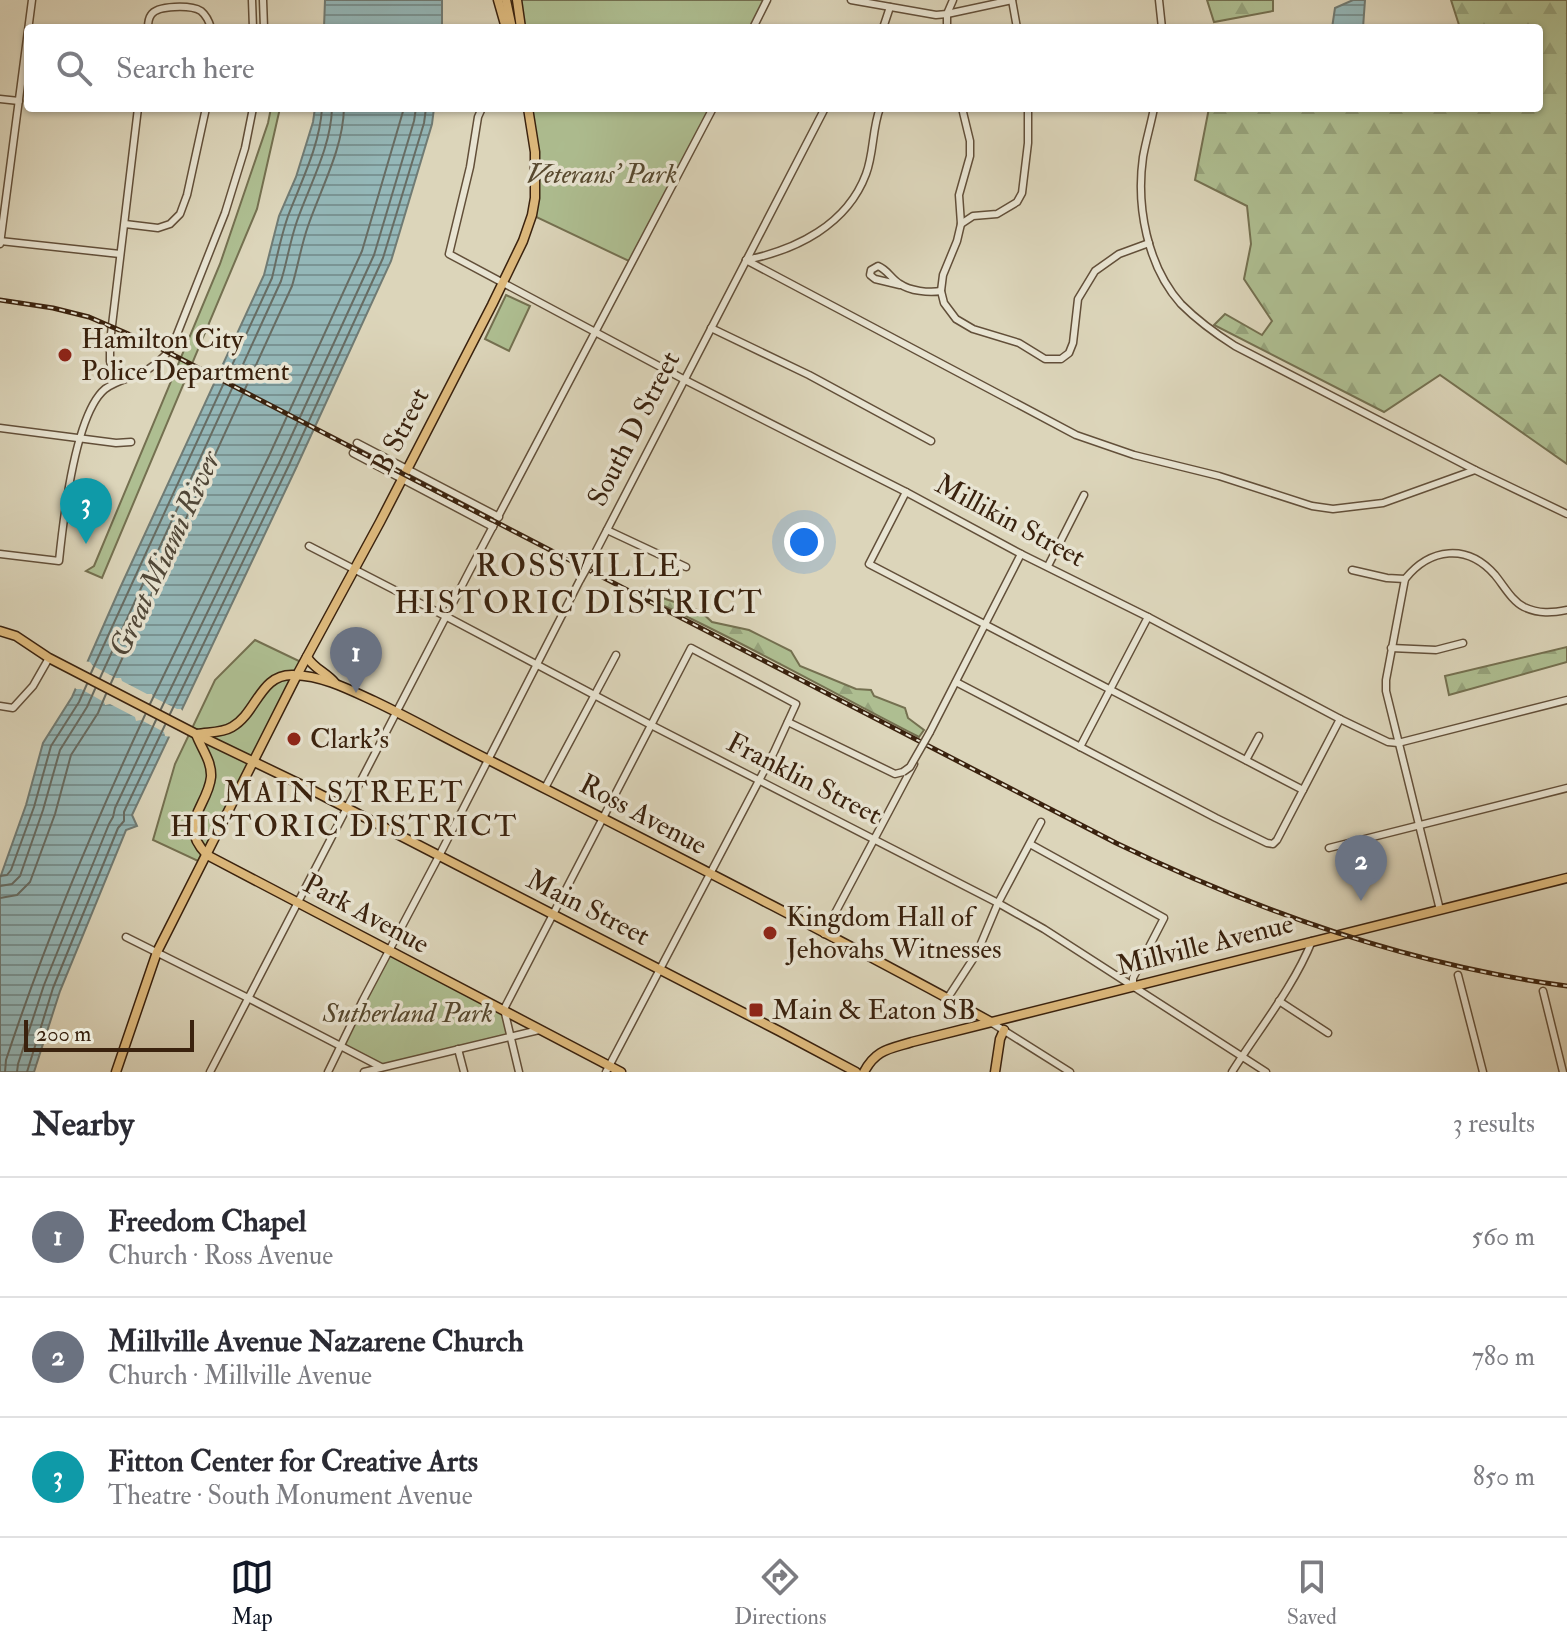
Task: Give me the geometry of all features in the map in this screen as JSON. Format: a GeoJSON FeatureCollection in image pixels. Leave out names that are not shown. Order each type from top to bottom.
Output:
{"type":"FeatureCollection","features":[{"type":"Feature","properties":{"kind":"main road"},"geometry":{"type":"LineString","coordinates":[[498,0],[507,24]]}},
{"type":"Feature","properties":{"kind":"main road"},"geometry":{"type":"LineString","coordinates":[[506,0],[509,24]]}},
{"type":"Feature","properties":{"kind":"main road"},"geometry":{"type":"LineString","coordinates":[[517,0],[520,24]]}},
{"type":"Feature","properties":{"kind":"main road","name":"B Street"},"geometry":{"type":"LineString","coordinates":[[116,1072],[157,952],[523,241],[535,198],[535,152],[529,112]]}},
{"type":"Feature","properties":{"kind":"main road","name":"Main Street"},"geometry":{"type":"LineString","coordinates":[[0,631],[16,636],[66,667],[255,761],[856,1072]]}},
{"type":"Feature","properties":{"kind":"main road"},"geometry":{"type":"LineString","coordinates":[[307,657],[313,666],[336,683]]}},
{"type":"Feature","properties":{"kind":"main road"},"geometry":{"type":"LineString","coordinates":[[207,855],[199,845],[194,822],[209,786],[211,772],[209,761],[194,733],[230,728],[245,717],[268,684],[297,675]]}},
{"type":"Feature","properties":{"kind":"main road","name":"Ross Avenue"},"geometry":{"type":"LineString","coordinates":[[297,675],[336,683],[396,712],[991,1022]]}},
{"type":"Feature","properties":{"kind":"main road","name":"Park Avenue"},"geometry":{"type":"LineString","coordinates":[[207,855],[504,1009],[608,1069],[621,1072]]}},
{"type":"Feature","properties":{"kind":"main road","name":"Millville Avenue"},"geometry":{"type":"LineString","coordinates":[[864,1072],[883,1050],[1567,878]]}},
{"type":"Feature","properties":{"kind":"main road"},"geometry":{"type":"LineString","coordinates":[[995,1072],[1004,1030]]}},
{"type":"Feature","properties":{"kind":"street"},"geometry":{"type":"LineString","coordinates":[[29,24],[32,0]]}},
{"type":"Feature","properties":{"kind":"street"},"geometry":{"type":"LineString","coordinates":[[252,0],[253,24]]}},
{"type":"Feature","properties":{"kind":"street"},"geometry":{"type":"LineString","coordinates":[[755,24],[767,0]]}},
{"type":"Feature","properties":{"kind":"street"},"geometry":{"type":"LineString","coordinates":[[851,0],[936,15],[1012,0],[1016,24]]}},
{"type":"Feature","properties":{"kind":"street"},"geometry":{"type":"LineString","coordinates":[[947,24],[947,14],[953,0]]}},
{"type":"Feature","properties":{"kind":"street"},"geometry":{"type":"LineString","coordinates":[[1159,0],[1162,24]]}},
{"type":"Feature","properties":{"kind":"street"},"geometry":{"type":"LineString","coordinates":[[264,24],[265,2]]}},
{"type":"Feature","properties":{"kind":"street"},"geometry":{"type":"LineString","coordinates":[[884,24],[890,7]]}},
{"type":"Feature","properties":{"kind":"street"},"geometry":{"type":"LineString","coordinates":[[148,24],[151,14],[160,8],[195,8],[207,17],[210,24]]}},
{"type":"Feature","properties":{"kind":"street"},"geometry":{"type":"LineString","coordinates":[[24,65],[0,243],[120,254]]}},
{"type":"Feature","properties":{"kind":"street"},"geometry":{"type":"LineString","coordinates":[[0,99],[19,101]]}},
{"type":"Feature","properties":{"kind":"street"},"geometry":{"type":"LineString","coordinates":[[115,382],[109,353],[138,112]]}},
{"type":"Feature","properties":{"kind":"street"},"geometry":{"type":"LineString","coordinates":[[125,224],[158,228],[176,220],[187,195],[205,112]]}},
{"type":"Feature","properties":{"kind":"street"},"geometry":{"type":"LineString","coordinates":[[0,554],[59,561],[66,501],[94,401],[115,382],[151,369],[172,347],[225,213],[245,148],[252,112]]}},
{"type":"Feature","properties":{"kind":"street","name":"Millikin Street"},"geometry":{"type":"LineString","coordinates":[[480,112],[449,254],[685,380],[1340,719],[1388,742],[1398,743]]}},
{"type":"Feature","properties":{"kind":"street"},"geometry":{"type":"LineString","coordinates":[[210,1072],[711,112]]}},
{"type":"Feature","properties":{"kind":"street","name":"South D Street"},"geometry":{"type":"LineString","coordinates":[[328,1072],[823,112]]}},
{"type":"Feature","properties":{"kind":"street"},"geometry":{"type":"LineString","coordinates":[[746,260],[781,252],[799,244],[839,216],[860,189],[867,172],[879,112]]}},
{"type":"Feature","properties":{"kind":"street"},"geometry":{"type":"LineString","coordinates":[[963,112],[970,156],[961,185],[961,224],[943,275],[941,291],[949,311],[963,323],[1019,343],[1045,359],[1061,359],[1069,353],[1073,343],[1078,299],[1095,271],[1119,254],[1149,243]]}},
{"type":"Feature","properties":{"kind":"street"},"geometry":{"type":"LineString","coordinates":[[961,224],[973,216],[997,214],[1017,202],[1022,193],[1028,112]]}},
{"type":"Feature","properties":{"kind":"street"},"geometry":{"type":"LineString","coordinates":[[1153,112],[1143,157],[1141,188],[1149,243],[1171,291],[1193,315],[1221,338],[1475,470],[1567,514]]}},
{"type":"Feature","properties":{"kind":"street"},"geometry":{"type":"LineString","coordinates":[[959,203],[973,216]]}},
{"type":"Feature","properties":{"kind":"street"},"geometry":{"type":"LineString","coordinates":[[746,260],[1076,435],[1134,455],[1219,476],[1312,506],[1333,509],[1383,503],[1475,470]]}},
{"type":"Feature","properties":{"kind":"street"},"geometry":{"type":"LineString","coordinates":[[900,285],[941,291]]}},
{"type":"Feature","properties":{"kind":"street"},"geometry":{"type":"LineString","coordinates":[[711,328],[809,375],[931,441]]}},
{"type":"Feature","properties":{"kind":"street"},"geometry":{"type":"LineString","coordinates":[[0,428],[116,443],[131,442]]}},
{"type":"Feature","properties":{"kind":"street"},"geometry":{"type":"LineString","coordinates":[[357,443],[493,527]]}},
{"type":"Feature","properties":{"kind":"street"},"geometry":{"type":"LineString","coordinates":[[353,453],[499,517]]}},
{"type":"Feature","properties":{"kind":"street"},"geometry":{"type":"LineString","coordinates":[[906,492],[869,564],[1303,790]]}},
{"type":"Feature","properties":{"kind":"street"},"geometry":{"type":"LineString","coordinates":[[1048,566],[1084,495]]}},
{"type":"Feature","properties":{"kind":"street"},"geometry":{"type":"LineString","coordinates":[[607,530],[686,567]]}},
{"type":"Feature","properties":{"kind":"street","name":"Franklin Street"},"geometry":{"type":"LineString","coordinates":[[309,546],[998,903],[1044,929],[1266,1072]]}},
{"type":"Feature","properties":{"kind":"street"},"geometry":{"type":"LineString","coordinates":[[788,722],[895,774],[910,767],[1021,554]]}},
{"type":"Feature","properties":{"kind":"street"},"geometry":{"type":"LineString","coordinates":[[1440,910],[1386,691],[1405,579],[1413,569],[1431,557],[1461,554],[1493,573],[1517,603],[1525,608],[1543,613],[1567,610]]}},
{"type":"Feature","properties":{"kind":"street"},"geometry":{"type":"LineString","coordinates":[[1352,570],[1405,579]]}},
{"type":"Feature","properties":{"kind":"street"},"geometry":{"type":"LineString","coordinates":[[1080,747],[1148,617]]}},
{"type":"Feature","properties":{"kind":"street"},"geometry":{"type":"LineString","coordinates":[[1391,648],[1436,650],[1463,643]]}},
{"type":"Feature","properties":{"kind":"street"},"geometry":{"type":"LineString","coordinates":[[519,1072],[504,1009],[691,648],[796,704],[608,1069]]}},
{"type":"Feature","properties":{"kind":"street"},"geometry":{"type":"LineString","coordinates":[[545,788],[616,655]]}},
{"type":"Feature","properties":{"kind":"street"},"geometry":{"type":"LineString","coordinates":[[0,706],[13,708],[33,686],[49,658]]}},
{"type":"Feature","properties":{"kind":"street"},"geometry":{"type":"LineString","coordinates":[[956,682],[1216,818],[1273,844],[1340,719]]}},
{"type":"Feature","properties":{"kind":"street"},"geometry":{"type":"LineString","coordinates":[[1398,743],[1567,700]]}},
{"type":"Feature","properties":{"kind":"street"},"geometry":{"type":"LineString","coordinates":[[1246,760],[1259,736]]}},
{"type":"Feature","properties":{"kind":"street"},"geometry":{"type":"LineString","coordinates":[[824,934],[918,755]]}},
{"type":"Feature","properties":{"kind":"street"},"geometry":{"type":"LineString","coordinates":[[1329,848],[1567,788]]}},
{"type":"Feature","properties":{"kind":"street"},"geometry":{"type":"LineString","coordinates":[[947,999],[977,953],[998,903],[1041,822]]}},
{"type":"Feature","properties":{"kind":"street"},"geometry":{"type":"LineString","coordinates":[[1030,844],[1164,918],[1133,978],[1133,986]]}},
{"type":"Feature","properties":{"kind":"street"},"geometry":{"type":"LineString","coordinates":[[126,937],[381,1067]]}},
{"type":"Feature","properties":{"kind":"street"},"geometry":{"type":"LineString","coordinates":[[1232,1072],[1279,1001],[1312,941]]}},
{"type":"Feature","properties":{"kind":"street"},"geometry":{"type":"LineString","coordinates":[[1458,975],[1483,1072]]}},
{"type":"Feature","properties":{"kind":"street"},"geometry":{"type":"LineString","coordinates":[[1543,991],[1563,1072]]}},
{"type":"Feature","properties":{"kind":"street"},"geometry":{"type":"LineString","coordinates":[[1279,1001],[1328,1033]]}},
{"type":"Feature","properties":{"kind":"street","name":"Ross Avenue"},"geometry":{"type":"LineString","coordinates":[[991,1022],[1070,1072]]}},
{"type":"Feature","properties":{"kind":"street"},"geometry":{"type":"LineString","coordinates":[[364,1072],[381,1067],[396,1068],[458,1049],[542,1030]]}},
{"type":"Feature","properties":{"kind":"street"},"geometry":{"type":"LineString","coordinates":[[458,1049],[464,1072]]}},
{"type":"Feature","properties":{"kind":"green space"},"geometry":{"type":"Polygon","coordinates":[[[517,0],[767,0],[755,24],[520,24],[517,0]]]}},
{"type":"Feature","properties":{"kind":"green space"},"geometry":{"type":"Polygon","coordinates":[[[1207,0],[1273,0],[1273,11],[1214,22],[1207,0]]]}},
{"type":"Feature","properties":{"kind":"green space"},"geometry":{"type":"Polygon","coordinates":[[[1451,0],[1567,0],[1567,464],[1440,375],[1384,412],[1214,325],[1225,314],[1262,335],[1272,321],[1244,279],[1251,244],[1247,206],[1195,180],[1208,112],[1543,112],[1543,24],[1459,24],[1451,0]]]}},
{"type":"Feature","properties":{"kind":"green space"},"geometry":{"type":"Polygon","coordinates":[[[270,112],[279,112],[257,209],[102,578],[86,571],[94,566],[220,264],[270,112]]]}},
{"type":"Feature","properties":{"kind":"green space","name":"Veterans’ Park"},"geometry":{"type":"Polygon","coordinates":[[[528,112],[711,112],[631,262],[532,215],[535,197],[528,112]]]}},
{"type":"Feature","properties":{"kind":"green space"},"geometry":{"type":"Polygon","coordinates":[[[506,295],[530,306],[509,351],[485,339],[506,295]]]}},
{"type":"Feature","properties":{"kind":"green space"},"geometry":{"type":"Polygon","coordinates":[[[663,598],[700,611],[712,622],[749,630],[791,651],[800,666],[856,689],[871,690],[874,696],[905,708],[908,718],[924,730],[919,737],[660,604],[663,598]]]}},
{"type":"Feature","properties":{"kind":"green space"},"geometry":{"type":"Polygon","coordinates":[[[255,640],[301,662],[198,861],[153,840],[175,764],[215,680],[255,640]]]}},
{"type":"Feature","properties":{"kind":"green space"},"geometry":{"type":"Polygon","coordinates":[[[1567,647],[1567,662],[1449,695],[1445,676],[1567,647]]]}},
{"type":"Feature","properties":{"kind":"green space","name":"Sutherland Park"},"geometry":{"type":"Polygon","coordinates":[[[389,951],[504,1009],[511,1036],[381,1067],[340,1047],[389,951]]]}},
{"type":"Feature","properties":{"kind":"water"},"geometry":{"type":"Polygon","coordinates":[[[325,0],[442,0],[442,24],[324,24],[325,0]]]}},
{"type":"Feature","properties":{"kind":"water"},"geometry":{"type":"Polygon","coordinates":[[[1353,0],[1365,0],[1363,24],[1333,24],[1335,8],[1353,0]]]}},
{"type":"Feature","properties":{"kind":"water","name":"Great Miami River"},"geometry":{"type":"Polygon","coordinates":[[[314,112],[434,112],[391,261],[132,815],[137,826],[126,830],[60,991],[34,1072],[0,1072],[0,878],[26,805],[43,743],[72,697],[264,275],[279,216],[296,177],[314,112]]]}},
{"type":"Feature","properties":{"kind":"pier"},"geometry":{"type":"Polygon","coordinates":[[[84,661],[181,709],[184,713],[172,737],[76,689],[73,685],[84,661]]]}},
{"type":"Feature","properties":{"kind":"railway"},"geometry":{"type":"LineString","coordinates":[[0,300],[89,317],[154,345],[1116,843],[1170,868],[1280,913],[1393,950],[1508,977],[1567,986]]}},
{"type":"Feature","properties":{"kind":"place","name":"Hamilton City Police Department"},"geometry":{"type":"Point","coordinates":[65,355]}},
{"type":"Feature","properties":{"kind":"place","name":"Fitton Center for Creative Arts"},"geometry":{"type":"Point","coordinates":[86,544]}},
{"type":"Feature","properties":{"kind":"place","name":"Freedom Chapel"},"geometry":{"type":"Point","coordinates":[356,693]}},
{"type":"Feature","properties":{"kind":"place","name":"Clark’s"},"geometry":{"type":"Point","coordinates":[294,739]}},
{"type":"Feature","properties":{"kind":"place","name":"Millville Avenue Nazarene Church"},"geometry":{"type":"Point","coordinates":[1361,901]}},
{"type":"Feature","properties":{"kind":"place","name":"Kingdom Hall of Jehovahs Witnesses"},"geometry":{"type":"Point","coordinates":[770,933]}},
{"type":"Feature","properties":{"kind":"place","name":"Main & Eaton SB"},"geometry":{"type":"Point","coordinates":[756,1010]}},
{"type":"Feature","properties":{"kind":"district","name":"ROSSVILLE HISTORIC DISTRICT"},"geometry":{"type":"Point","coordinates":[579,584]}},
{"type":"Feature","properties":{"kind":"district","name":"MAIN STREET HISTORIC DISTRICT"},"geometry":{"type":"Point","coordinates":[344,809]}}]}
